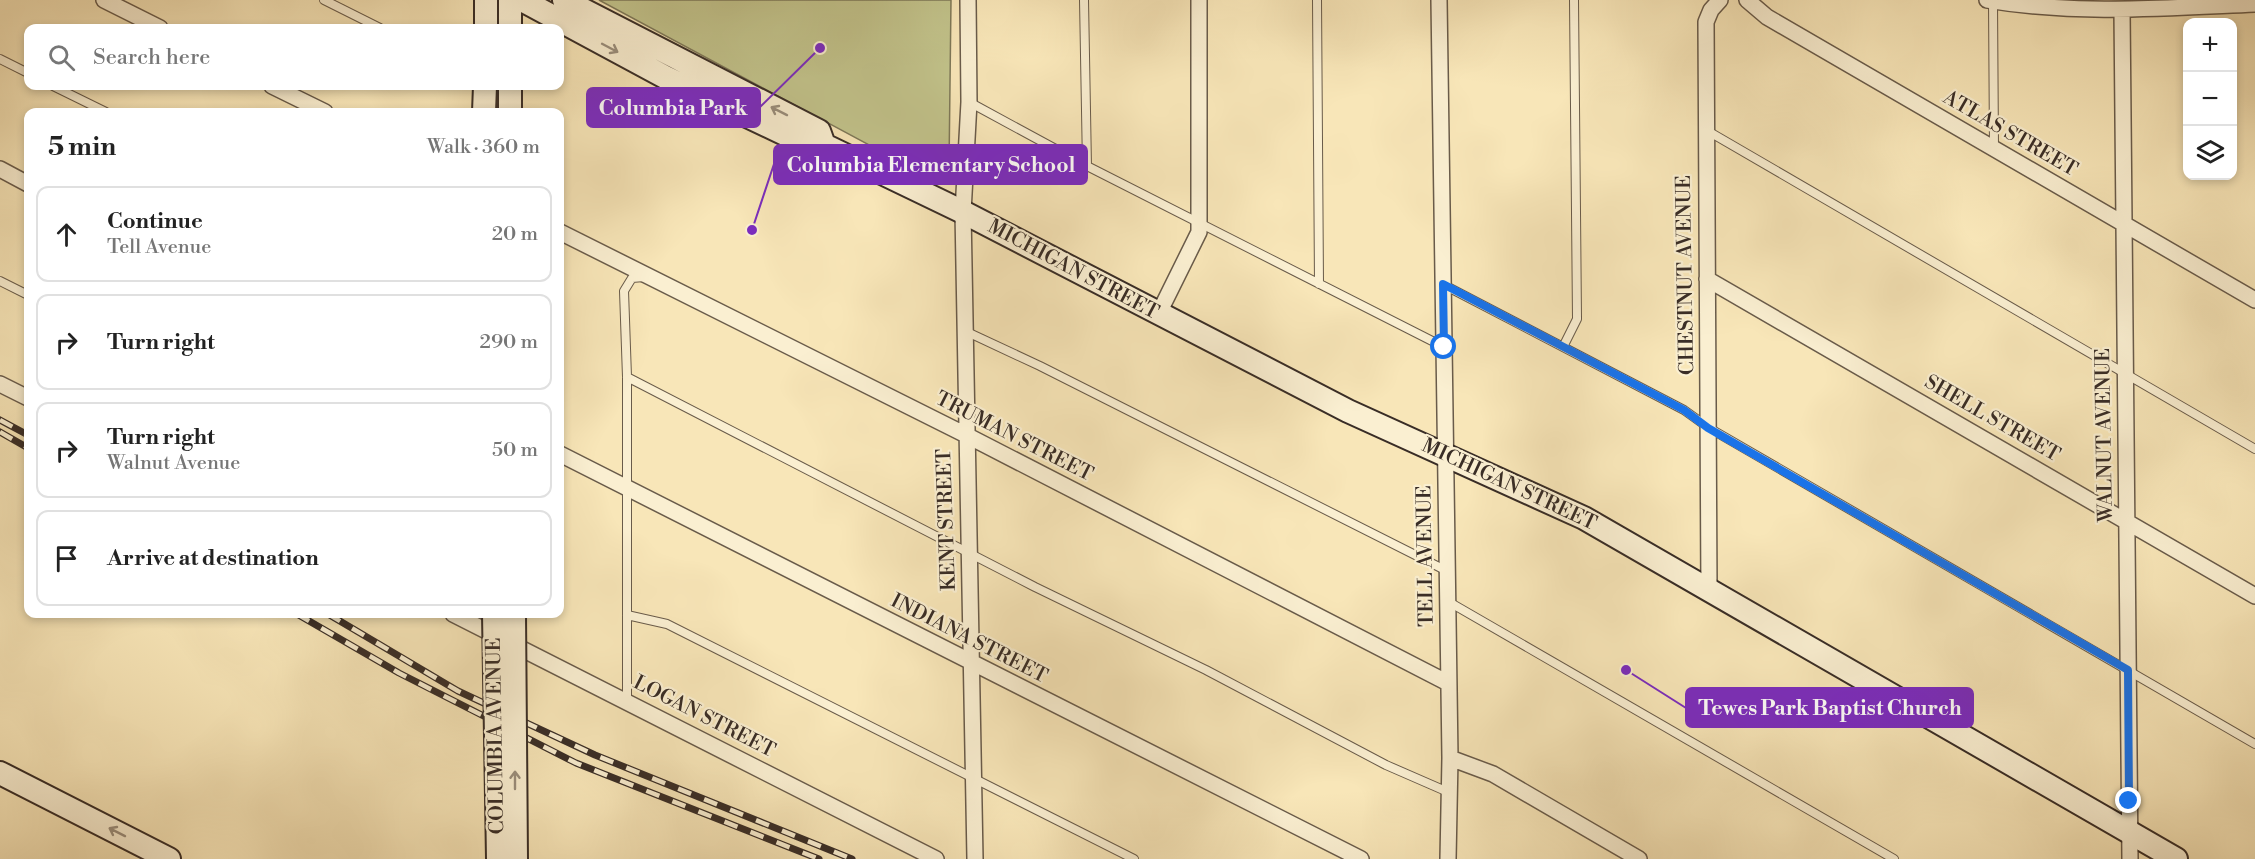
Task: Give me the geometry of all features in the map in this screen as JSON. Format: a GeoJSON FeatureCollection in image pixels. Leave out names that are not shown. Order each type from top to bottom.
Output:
{"type":"FeatureCollection","features":[{"type":"Feature","properties":{"kind":"main road"},"geometry":{"type":"LineString","coordinates":[[486,0],[486,24]]}},
{"type":"Feature","properties":{"kind":"main road"},"geometry":{"type":"LineString","coordinates":[[510,0],[510,24]]}},
{"type":"Feature","properties":{"kind":"main road","name":"MICHIGAN STREET"},"geometry":{"type":"LineString","coordinates":[[522,0],[665,77],[808,145],[824,145],[963,212],[1158,315],[1348,411],[1575,513],[2176,859]]}},
{"type":"Feature","properties":{"kind":"main road","name":"MICHIGAN STREET"},"geometry":{"type":"LineString","coordinates":[[564,0],[819,131],[824,145]]}},
{"type":"Feature","properties":{"kind":"main road"},"geometry":{"type":"LineString","coordinates":[[564,33],[582,33]]}},
{"type":"Feature","properties":{"kind":"main road"},"geometry":{"type":"LineString","coordinates":[[510,90],[510,108]]}},
{"type":"Feature","properties":{"kind":"main road","name":"COLUMBIA AVENUE"},"geometry":{"type":"LineString","coordinates":[[494,618],[498,859]]}},
{"type":"Feature","properties":{"kind":"main road","name":"COLUMBIA AVENUE"},"geometry":{"type":"LineString","coordinates":[[514,618],[516,859]]}},
{"type":"Feature","properties":{"kind":"main road"},"geometry":{"type":"LineString","coordinates":[[0,772],[169,859]]}},
{"type":"Feature","properties":{"kind":"street"},"geometry":{"type":"LineString","coordinates":[[104,0],[152,24]]}},
{"type":"Feature","properties":{"kind":"street","name":"KENT STREET"},"geometry":{"type":"LineString","coordinates":[[968,0],[969,102],[963,212],[975,859]]}},
{"type":"Feature","properties":{"kind":"street"},"geometry":{"type":"LineString","coordinates":[[1158,315],[1197,241],[1200,223],[1199,0]]}},
{"type":"Feature","properties":{"kind":"street","name":"TELL AVENUE"},"geometry":{"type":"LineString","coordinates":[[1439,0],[1450,758],[1448,859]]}},
{"type":"Feature","properties":{"kind":"street","name":"CHESTNUT AVENUE"},"geometry":{"type":"LineString","coordinates":[[1709,590],[1706,22],[1711,10],[1720,0]]}},
{"type":"Feature","properties":{"kind":"street","name":"ATLAS STREET"},"geometry":{"type":"LineString","coordinates":[[1747,0],[1767,17],[2253,297]]}},
{"type":"Feature","properties":{"kind":"street"},"geometry":{"type":"LineString","coordinates":[[1990,0],[2026,7],[2122,11],[2255,4]]}},
{"type":"Feature","properties":{"kind":"street","name":"WALNUT AVENUE"},"geometry":{"type":"LineString","coordinates":[[2122,11],[2130,859]]}},
{"type":"Feature","properties":{"kind":"street"},"geometry":{"type":"LineString","coordinates":[[280,90],[316,108]]}},
{"type":"Feature","properties":{"kind":"street"},"geometry":{"type":"LineString","coordinates":[[0,169],[24,182]]}},
{"type":"Feature","properties":{"kind":"street","name":"TRUMAN STREET"},"geometry":{"type":"LineString","coordinates":[[564,234],[966,435],[1448,682]]}},
{"type":"Feature","properties":{"kind":"street","name":"SHELL STREET"},"geometry":{"type":"LineString","coordinates":[[1707,279],[2255,596]]}},
{"type":"Feature","properties":{"kind":"street"},"geometry":{"type":"LineString","coordinates":[[0,384],[24,396]]}},
{"type":"Feature","properties":{"kind":"street","name":"INDIANA STREET"},"geometry":{"type":"LineString","coordinates":[[564,456],[1361,859]]}},
{"type":"Feature","properties":{"kind":"street","name":"LOGAN STREET"},"geometry":{"type":"LineString","coordinates":[[466,618],[936,859]]}},
{"type":"Feature","properties":{"kind":"street"},"geometry":{"type":"LineString","coordinates":[[1450,758],[1493,774],[1639,859]]}},
{"type":"Feature","properties":{"kind":"lane"},"geometry":{"type":"LineString","coordinates":[[324,0],[372,24]]}},
{"type":"Feature","properties":{"kind":"lane"},"geometry":{"type":"LineString","coordinates":[[1084,0],[1087,166]]}},
{"type":"Feature","properties":{"kind":"lane"},"geometry":{"type":"LineString","coordinates":[[1317,0],[1319,284]]}},
{"type":"Feature","properties":{"kind":"lane"},"geometry":{"type":"LineString","coordinates":[[1563,347],[1577,319],[1574,0]]}},
{"type":"Feature","properties":{"kind":"lane"},"geometry":{"type":"LineString","coordinates":[[1990,0],[1994,149]]}},
{"type":"Feature","properties":{"kind":"lane"},"geometry":{"type":"LineString","coordinates":[[0,58],[24,71]]}},
{"type":"Feature","properties":{"kind":"lane"},"geometry":{"type":"LineString","coordinates":[[61,90],[98,108]]}},
{"type":"Feature","properties":{"kind":"lane"},"geometry":{"type":"LineString","coordinates":[[969,102],[1087,166],[1444,347]]}},
{"type":"Feature","properties":{"kind":"lane"},"geometry":{"type":"LineString","coordinates":[[1705,129],[2255,449]]}},
{"type":"Feature","properties":{"kind":"lane"},"geometry":{"type":"LineString","coordinates":[[627,702],[625,286],[632,278],[648,277]]}},
{"type":"Feature","properties":{"kind":"lane"},"geometry":{"type":"LineString","coordinates":[[0,281],[24,293]]}},
{"type":"Feature","properties":{"kind":"lane"},"geometry":{"type":"LineString","coordinates":[[1443,284],[1684,410],[1708,428],[2255,744]]}},
{"type":"Feature","properties":{"kind":"lane"},"geometry":{"type":"LineString","coordinates":[[965,331],[1040,366],[1447,571]]}},
{"type":"Feature","properties":{"kind":"lane"},"geometry":{"type":"LineString","coordinates":[[627,376],[1035,587],[1206,670],[1386,765],[1448,792]]}},
{"type":"Feature","properties":{"kind":"lane"},"geometry":{"type":"LineString","coordinates":[[1448,602],[1894,859]]}},
{"type":"Feature","properties":{"kind":"lane"},"geometry":{"type":"LineString","coordinates":[[627,615],[667,624],[1134,859]]}},
{"type":"Feature","properties":{"kind":"green space"},"geometry":{"type":"Polygon","coordinates":[[[599,0],[951,0],[949,168],[941,173],[925,175],[599,0]]]}},
{"type":"Feature","properties":{"kind":"railway"},"geometry":{"type":"LineString","coordinates":[[0,420],[24,433]]}},
{"type":"Feature","properties":{"kind":"railway"},"geometry":{"type":"LineString","coordinates":[[0,432],[24,446]]}},
{"type":"Feature","properties":{"kind":"railway"},"geometry":{"type":"LineString","coordinates":[[304,618],[399,673],[576,763],[819,859]]}},
{"type":"Feature","properties":{"kind":"railway"},"geometry":{"type":"LineString","coordinates":[[335,618],[458,691],[595,755],[852,859]]}},
{"type":"Feature","properties":{"kind":"place","name":"Columbia Park"},"geometry":{"type":"Point","coordinates":[820,48]}},
{"type":"Feature","properties":{"kind":"place","name":"Columbia Elementary School"},"geometry":{"type":"Point","coordinates":[752,230]}},
{"type":"Feature","properties":{"kind":"place","name":"Tewes Park Baptist Church"},"geometry":{"type":"Point","coordinates":[1626,670]}},
{"type":"Feature","properties":{"kind":"route"},"geometry":{"type":"LineString","coordinates":[[1444,347],[1443,284],[1684,410],[1708,428],[2128,670],[2129,801]]}}]}
